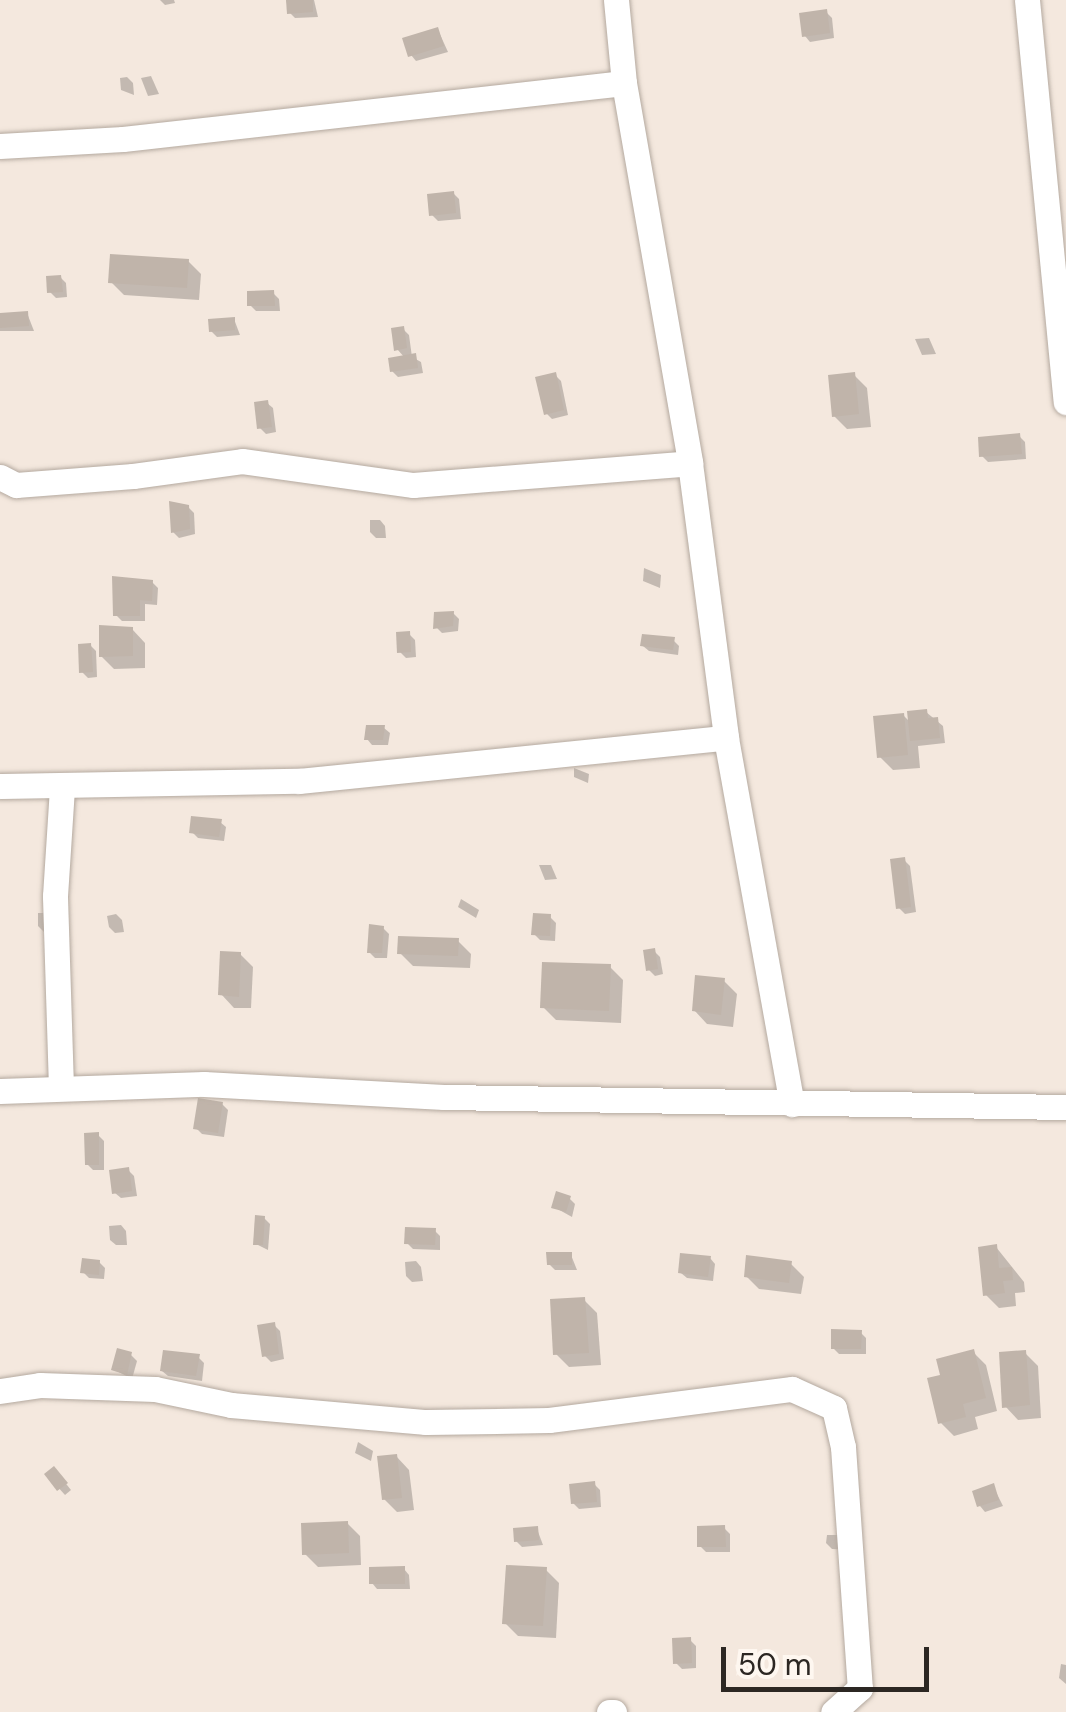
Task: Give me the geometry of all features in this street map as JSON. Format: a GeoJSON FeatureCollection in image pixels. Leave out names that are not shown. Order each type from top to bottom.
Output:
{"type":"FeatureCollection","features":[{"type":"Feature","properties":{"kind":"street"},"geometry":{"type":"LineString","coordinates":[[616,0],[624,83],[690,463],[726,738],[792,1104]]}},
{"type":"Feature","properties":{"kind":"street"},"geometry":{"type":"LineString","coordinates":[[1027,0],[1066,402]]}},
{"type":"Feature","properties":{"kind":"street"},"geometry":{"type":"LineString","coordinates":[[0,146],[123,139],[624,83]]}},
{"type":"Feature","properties":{"kind":"street"},"geometry":{"type":"LineString","coordinates":[[0,477],[16,485],[242,462],[413,486],[690,463]]}},
{"type":"Feature","properties":{"kind":"street"},"geometry":{"type":"LineString","coordinates":[[0,786],[62,787],[110,781],[299,781],[726,738]]}},
{"type":"Feature","properties":{"kind":"street"},"geometry":{"type":"LineString","coordinates":[[61,1088],[55,896],[62,787]]}},
{"type":"Feature","properties":{"kind":"street"},"geometry":{"type":"LineString","coordinates":[[0,1090],[204,1084],[444,1098],[1066,1107]]}},
{"type":"Feature","properties":{"kind":"street"},"geometry":{"type":"LineString","coordinates":[[0,1391],[40,1386],[155,1390],[231,1405],[426,1422],[549,1420],[792,1389],[834,1408],[842,1447],[860,1688],[833,1712]]}},
{"type":"Feature","properties":{"kind":"building"},"geometry":{"type":"Polygon","coordinates":[[[286,0],[313,0],[313,12],[287,14],[286,0]]]}},
{"type":"Feature","properties":{"kind":"building"},"geometry":{"type":"Polygon","coordinates":[[[827,9],[830,33],[802,37],[799,13],[827,9]]]}},
{"type":"Feature","properties":{"kind":"building"},"geometry":{"type":"Polygon","coordinates":[[[438,27],[444,46],[408,57],[402,38],[438,27]]]}},
{"type":"Feature","properties":{"kind":"building"},"geometry":{"type":"Polygon","coordinates":[[[454,191],[456,213],[429,216],[427,194],[454,191]]]}},
{"type":"Feature","properties":{"kind":"building"},"geometry":{"type":"Polygon","coordinates":[[[110,254],[189,259],[187,288],[108,283],[110,254]]]}},
{"type":"Feature","properties":{"kind":"building"},"geometry":{"type":"Polygon","coordinates":[[[61,275],[63,292],[47,293],[46,276],[61,275]]]}},
{"type":"Feature","properties":{"kind":"building"},"geometry":{"type":"Polygon","coordinates":[[[274,290],[275,306],[247,306],[247,291],[274,290]]]}},
{"type":"Feature","properties":{"kind":"building"},"geometry":{"type":"Polygon","coordinates":[[[28,311],[29,326],[0,328],[0,313],[28,311]]]}},
{"type":"Feature","properties":{"kind":"building"},"geometry":{"type":"Polygon","coordinates":[[[235,317],[235,330],[209,332],[208,319],[235,317]]]}},
{"type":"Feature","properties":{"kind":"building"},"geometry":{"type":"Polygon","coordinates":[[[404,326],[407,348],[394,351],[391,328],[404,326]]]}},
{"type":"Feature","properties":{"kind":"building"},"geometry":{"type":"Polygon","coordinates":[[[416,353],[418,368],[390,372],[388,358],[416,353]]]}},
{"type":"Feature","properties":{"kind":"building"},"geometry":{"type":"Polygon","coordinates":[[[556,372],[564,410],[544,415],[535,377],[556,372]]]}},
{"type":"Feature","properties":{"kind":"building"},"geometry":{"type":"Polygon","coordinates":[[[855,372],[859,414],[832,417],[828,375],[855,372]]]}},
{"type":"Feature","properties":{"kind":"building"},"geometry":{"type":"Polygon","coordinates":[[[268,400],[272,427],[257,429],[254,402],[268,400]]]}},
{"type":"Feature","properties":{"kind":"building"},"geometry":{"type":"Polygon","coordinates":[[[1020,433],[1022,454],[979,457],[978,437],[1020,433]]]}},
{"type":"Feature","properties":{"kind":"building"},"geometry":{"type":"Polygon","coordinates":[[[169,501],[189,505],[190,529],[171,533],[169,501]]]}},
{"type":"Feature","properties":{"kind":"building"},"geometry":{"type":"Polygon","coordinates":[[[112,576],[153,580],[152,601],[140,600],[140,616],[113,616],[112,576]]]}},
{"type":"Feature","properties":{"kind":"building"},"geometry":{"type":"Polygon","coordinates":[[[454,611],[453,626],[433,629],[434,612],[454,611]]]}},
{"type":"Feature","properties":{"kind":"building"},"geometry":{"type":"Polygon","coordinates":[[[99,625],[133,627],[133,656],[99,657],[99,625]]]}},
{"type":"Feature","properties":{"kind":"building"},"geometry":{"type":"Polygon","coordinates":[[[410,631],[411,652],[397,653],[396,632],[410,631]]]}},
{"type":"Feature","properties":{"kind":"building"},"geometry":{"type":"Polygon","coordinates":[[[642,634],[675,637],[673,650],[640,646],[642,634]]]}},
{"type":"Feature","properties":{"kind":"building"},"geometry":{"type":"Polygon","coordinates":[[[91,643],[93,672],[79,673],[78,644],[91,643]]]}},
{"type":"Feature","properties":{"kind":"building"},"geometry":{"type":"Polygon","coordinates":[[[927,709],[928,718],[938,717],[940,738],[910,741],[907,711],[927,709]]]}},
{"type":"Feature","properties":{"kind":"building"},"geometry":{"type":"Polygon","coordinates":[[[904,713],[908,755],[877,758],[873,716],[904,713]]]}},
{"type":"Feature","properties":{"kind":"building"},"geometry":{"type":"Polygon","coordinates":[[[366,725],[385,725],[383,740],[364,740],[366,725]]]}},
{"type":"Feature","properties":{"kind":"building"},"geometry":{"type":"Polygon","coordinates":[[[191,816],[222,819],[219,837],[189,833],[191,816]]]}},
{"type":"Feature","properties":{"kind":"building"},"geometry":{"type":"Polygon","coordinates":[[[905,857],[911,907],[896,909],[890,859],[905,857]]]}},
{"type":"Feature","properties":{"kind":"building"},"geometry":{"type":"Polygon","coordinates":[[[533,913],[551,914],[550,936],[531,935],[533,913]]]}},
{"type":"Feature","properties":{"kind":"building"},"geometry":{"type":"Polygon","coordinates":[[[369,924],[384,926],[382,953],[367,953],[369,924]]]}},
{"type":"Feature","properties":{"kind":"building"},"geometry":{"type":"Polygon","coordinates":[[[398,936],[459,938],[458,956],[397,954],[398,936]]]}},
{"type":"Feature","properties":{"kind":"building"},"geometry":{"type":"Polygon","coordinates":[[[655,948],[658,969],[646,971],[643,950],[655,948]]]}},
{"type":"Feature","properties":{"kind":"building"},"geometry":{"type":"Polygon","coordinates":[[[220,951],[241,952],[239,997],[218,995],[220,951]]]}},
{"type":"Feature","properties":{"kind":"building"},"geometry":{"type":"Polygon","coordinates":[[[542,962],[611,964],[609,1011],[540,1008],[542,962]]]}},
{"type":"Feature","properties":{"kind":"building"},"geometry":{"type":"Polygon","coordinates":[[[695,975],[725,978],[721,1015],[692,1011],[695,975]]]}},
{"type":"Feature","properties":{"kind":"building"},"geometry":{"type":"Polygon","coordinates":[[[198,1098],[223,1102],[218,1133],[193,1129],[198,1098]]]}},
{"type":"Feature","properties":{"kind":"building"},"geometry":{"type":"Polygon","coordinates":[[[99,1132],[99,1165],[85,1165],[84,1133],[99,1132]]]}},
{"type":"Feature","properties":{"kind":"building"},"geometry":{"type":"Polygon","coordinates":[[[129,1167],[132,1191],[112,1194],[109,1170],[129,1167]]]}},
{"type":"Feature","properties":{"kind":"building"},"geometry":{"type":"Polygon","coordinates":[[[556,1191],[571,1196],[566,1212],[551,1208],[556,1191]]]}},
{"type":"Feature","properties":{"kind":"building"},"geometry":{"type":"Polygon","coordinates":[[[255,1215],[265,1216],[263,1245],[253,1245],[255,1215]]]}},
{"type":"Feature","properties":{"kind":"building"},"geometry":{"type":"Polygon","coordinates":[[[405,1227],[436,1228],[435,1245],[404,1244],[405,1227]]]}},
{"type":"Feature","properties":{"kind":"building"},"geometry":{"type":"Polygon","coordinates":[[[997,1244],[999,1268],[1012,1267],[1013,1280],[1003,1281],[1005,1293],[983,1296],[978,1247],[997,1244]]]}},
{"type":"Feature","properties":{"kind":"building"},"geometry":{"type":"Polygon","coordinates":[[[546,1252],[572,1252],[572,1265],[547,1265],[546,1252]]]}},
{"type":"Feature","properties":{"kind":"building"},"geometry":{"type":"Polygon","coordinates":[[[680,1253],[711,1256],[708,1277],[678,1273],[680,1253]]]}},
{"type":"Feature","properties":{"kind":"building"},"geometry":{"type":"Polygon","coordinates":[[[746,1255],[792,1261],[789,1283],[744,1277],[746,1255]]]}},
{"type":"Feature","properties":{"kind":"building"},"geometry":{"type":"Polygon","coordinates":[[[82,1258],[100,1260],[99,1275],[80,1273],[82,1258]]]}},
{"type":"Feature","properties":{"kind":"building"},"geometry":{"type":"Polygon","coordinates":[[[585,1297],[589,1353],[553,1355],[550,1299],[585,1297]]]}},
{"type":"Feature","properties":{"kind":"building"},"geometry":{"type":"Polygon","coordinates":[[[275,1322],[279,1354],[262,1357],[257,1325],[275,1322]]]}},
{"type":"Feature","properties":{"kind":"building"},"geometry":{"type":"Polygon","coordinates":[[[831,1329],[862,1330],[861,1349],[831,1349],[831,1329]]]}},
{"type":"Feature","properties":{"kind":"building"},"geometry":{"type":"Polygon","coordinates":[[[117,1348],[132,1352],[127,1375],[111,1370],[117,1348]]]}},
{"type":"Feature","properties":{"kind":"building"},"geometry":{"type":"Polygon","coordinates":[[[974,1349],[986,1398],[963,1404],[966,1417],[938,1424],[927,1378],[940,1375],[936,1359],[974,1349]]]}},
{"type":"Feature","properties":{"kind":"building"},"geometry":{"type":"Polygon","coordinates":[[[163,1350],[200,1354],[196,1376],[160,1371],[163,1350]]]}},
{"type":"Feature","properties":{"kind":"building"},"geometry":{"type":"Polygon","coordinates":[[[1026,1350],[1030,1405],[1002,1408],[999,1352],[1026,1350]]]}},
{"type":"Feature","properties":{"kind":"building"},"geometry":{"type":"Polygon","coordinates":[[[397,1454],[402,1498],[382,1500],[377,1456],[397,1454]]]}},
{"type":"Feature","properties":{"kind":"building"},"geometry":{"type":"Polygon","coordinates":[[[54,1466],[68,1483],[57,1491],[44,1474],[54,1466]]]}},
{"type":"Feature","properties":{"kind":"building"},"geometry":{"type":"Polygon","coordinates":[[[595,1481],[597,1502],[571,1504],[569,1484],[595,1481]]]}},
{"type":"Feature","properties":{"kind":"building"},"geometry":{"type":"Polygon","coordinates":[[[994,1483],[999,1500],[977,1507],[972,1491],[994,1483]]]}},
{"type":"Feature","properties":{"kind":"building"},"geometry":{"type":"Polygon","coordinates":[[[348,1521],[349,1553],[302,1555],[301,1523],[348,1521]]]}},
{"type":"Feature","properties":{"kind":"building"},"geometry":{"type":"Polygon","coordinates":[[[725,1525],[726,1547],[697,1547],[697,1526],[725,1525]]]}},
{"type":"Feature","properties":{"kind":"building"},"geometry":{"type":"Polygon","coordinates":[[[538,1526],[539,1540],[514,1542],[513,1528],[538,1526]]]}},
{"type":"Feature","properties":{"kind":"building"},"geometry":{"type":"Polygon","coordinates":[[[506,1565],[547,1567],[543,1626],[502,1624],[506,1565]]]}},
{"type":"Feature","properties":{"kind":"building"},"geometry":{"type":"Polygon","coordinates":[[[405,1566],[405,1584],[369,1584],[369,1567],[405,1566]]]}},
{"type":"Feature","properties":{"kind":"building"},"geometry":{"type":"Polygon","coordinates":[[[691,1637],[692,1663],[673,1664],[672,1638],[691,1637]]]}}]}
